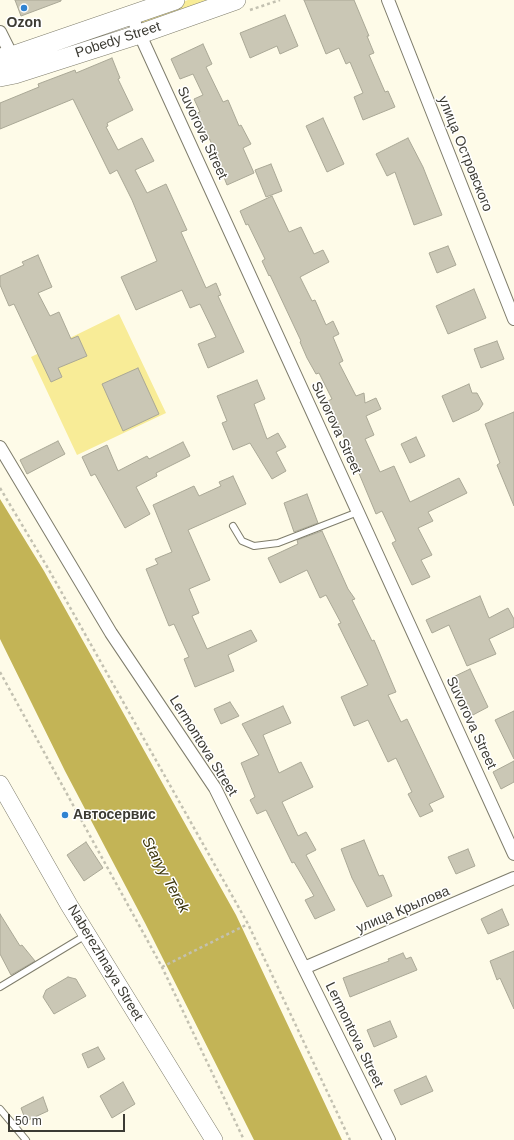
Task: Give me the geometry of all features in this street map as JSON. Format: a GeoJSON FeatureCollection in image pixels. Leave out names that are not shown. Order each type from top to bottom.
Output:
{"type":"FeatureCollection","features":[{"type":"Feature","properties":{"kind":"main road","name":"Pobedy Street"},"geometry":{"type":"LineString","coordinates":[[6,57],[175,0]]}},
{"type":"Feature","properties":{"kind":"main road","name":"Pobedy Street"},"geometry":{"type":"LineString","coordinates":[[0,77],[15,74],[140,34],[236,0]]}},
{"type":"Feature","properties":{"kind":"main road","name":"Naberezhnaya Street"},"geometry":{"type":"LineString","coordinates":[[0,784],[88,934],[214,1140]]}},
{"type":"Feature","properties":{"kind":"street","name":"улица Островского"},"geometry":{"type":"LineString","coordinates":[[388,0],[514,319]]}},
{"type":"Feature","properties":{"kind":"street","name":"Suvorova Street"},"geometry":{"type":"LineString","coordinates":[[131,15],[514,854]]}},
{"type":"Feature","properties":{"kind":"street"},"geometry":{"type":"LineString","coordinates":[[0,32],[6,57]]}},
{"type":"Feature","properties":{"kind":"street","name":"Lermontova Street"},"geometry":{"type":"LineString","coordinates":[[0,447],[111,633],[215,788],[389,1140]]}},
{"type":"Feature","properties":{"kind":"street","name":"улица Крылова"},"geometry":{"type":"LineString","coordinates":[[304,968],[514,878]]}},
{"type":"Feature","properties":{"kind":"lane"},"geometry":{"type":"LineString","coordinates":[[233,526],[242,541],[254,546],[278,543],[358,512]]}},
{"type":"Feature","properties":{"kind":"lane"},"geometry":{"type":"LineString","coordinates":[[0,987],[88,934]]}},
{"type":"Feature","properties":{"kind":"lane"},"geometry":{"type":"LineString","coordinates":[[0,1109],[26,1140]]}},
{"type":"Feature","properties":{"kind":"path"},"geometry":{"type":"LineString","coordinates":[[0,488],[49,570],[248,924],[350,1140]]}},
{"type":"Feature","properties":{"kind":"path"},"geometry":{"type":"LineString","coordinates":[[0,672],[162,967],[244,1140]]}},
{"type":"Feature","properties":{"kind":"path"},"geometry":{"type":"LineString","coordinates":[[162,967],[248,924]]}},
{"type":"Feature","properties":{"kind":"shaded area"},"geometry":{"type":"Polygon","coordinates":[[[188,0],[218,0],[141,27],[137,18],[188,0]]]}},
{"type":"Feature","properties":{"kind":"shaded area"},"geometry":{"type":"Polygon","coordinates":[[[119,314],[166,413],[77,455],[31,357],[119,314]]]}},
{"type":"Feature","properties":{"kind":"water","name":"Staryy Terek"},"geometry":{"type":"Polygon","coordinates":[[[0,499],[44,571],[236,915],[342,1140],[254,1140],[145,923],[65,771],[0,639],[0,499]]]}},
{"type":"Feature","properties":{"kind":"building"},"geometry":{"type":"Polygon","coordinates":[[[15,0],[61,0],[61,1],[21,16],[15,0]]]}},
{"type":"Feature","properties":{"kind":"building"},"geometry":{"type":"Polygon","coordinates":[[[304,0],[354,0],[369,36],[367,36],[374,53],[369,55],[385,92],[388,91],[395,107],[363,120],[354,97],[363,93],[350,62],[346,64],[339,48],[326,54],[304,0]]]}},
{"type":"Feature","properties":{"kind":"building"},"geometry":{"type":"Polygon","coordinates":[[[285,15],[298,46],[280,54],[277,46],[250,58],[240,33],[285,15]]]}},
{"type":"Feature","properties":{"kind":"building"},"geometry":{"type":"Polygon","coordinates":[[[203,44],[212,64],[206,67],[223,102],[228,100],[239,126],[241,125],[251,144],[243,148],[254,173],[227,185],[218,162],[220,161],[197,113],[200,112],[194,99],[203,95],[193,74],[180,79],[171,59],[203,44]]]}},
{"type":"Feature","properties":{"kind":"building"},"geometry":{"type":"Polygon","coordinates":[[[112,58],[120,78],[118,79],[133,110],[107,123],[108,126],[106,127],[118,150],[142,138],[154,161],[135,170],[147,193],[166,184],[187,230],[181,232],[206,288],[216,283],[221,295],[218,296],[244,352],[208,368],[198,344],[216,337],[200,304],[190,308],[182,290],[136,310],[121,277],[157,261],[132,200],[117,170],[110,174],[73,99],[0,129],[0,103],[39,87],[38,84],[75,70],[76,73],[112,58]]]}},
{"type":"Feature","properties":{"kind":"building"},"geometry":{"type":"Polygon","coordinates":[[[323,118],[344,164],[327,172],[306,126],[323,118]]]}},
{"type":"Feature","properties":{"kind":"building"},"geometry":{"type":"Polygon","coordinates":[[[408,138],[423,167],[442,215],[414,225],[395,172],[387,176],[376,154],[408,138]]]}},
{"type":"Feature","properties":{"kind":"building"},"geometry":{"type":"Polygon","coordinates":[[[271,164],[282,191],[266,197],[255,170],[271,164]]]}},
{"type":"Feature","properties":{"kind":"building"},"geometry":{"type":"Polygon","coordinates":[[[272,196],[289,232],[301,227],[314,254],[323,250],[329,262],[300,277],[312,301],[315,300],[326,325],[333,321],[339,334],[333,337],[343,361],[339,363],[356,396],[364,393],[365,403],[376,398],[381,409],[366,416],[374,435],[365,439],[380,472],[394,466],[410,502],[459,478],[467,493],[428,512],[433,521],[418,528],[432,555],[421,560],[430,577],[412,585],[392,543],[396,541],[382,511],[376,514],[340,428],[336,429],[324,403],[332,399],[319,373],[316,374],[307,358],[300,342],[301,341],[262,261],[265,259],[240,211],[272,196]]]}},
{"type":"Feature","properties":{"kind":"building"},"geometry":{"type":"Polygon","coordinates":[[[448,246],[456,265],[437,273],[429,253],[448,246]]]}},
{"type":"Feature","properties":{"kind":"building"},"geometry":{"type":"Polygon","coordinates":[[[38,255],[52,287],[38,293],[50,316],[59,312],[71,339],[78,336],[87,356],[58,368],[62,377],[51,382],[14,304],[9,306],[0,285],[0,276],[24,265],[22,262],[38,255]]]}},
{"type":"Feature","properties":{"kind":"building"},"geometry":{"type":"Polygon","coordinates":[[[474,289],[486,318],[448,334],[436,306],[474,289]]]}},
{"type":"Feature","properties":{"kind":"building"},"geometry":{"type":"Polygon","coordinates":[[[497,341],[504,359],[481,368],[474,349],[497,341]]]}},
{"type":"Feature","properties":{"kind":"building"},"geometry":{"type":"Polygon","coordinates":[[[138,368],[159,414],[123,431],[102,384],[138,368]]]}},
{"type":"Feature","properties":{"kind":"building"},"geometry":{"type":"Polygon","coordinates":[[[257,380],[265,399],[254,404],[267,439],[278,433],[286,447],[276,452],[286,471],[272,479],[250,443],[233,450],[222,423],[227,421],[217,396],[257,380]]]}},
{"type":"Feature","properties":{"kind":"building"},"geometry":{"type":"Polygon","coordinates":[[[469,384],[472,393],[477,393],[483,404],[479,410],[453,422],[442,396],[469,384]]]}},
{"type":"Feature","properties":{"kind":"building"},"geometry":{"type":"Polygon","coordinates":[[[514,412],[514,506],[497,465],[500,463],[485,424],[514,412]]]}},
{"type":"Feature","properties":{"kind":"building"},"geometry":{"type":"Polygon","coordinates":[[[416,437],[425,456],[410,463],[401,444],[416,437]]]}},
{"type":"Feature","properties":{"kind":"building"},"geometry":{"type":"Polygon","coordinates":[[[58,441],[65,454],[27,474],[20,460],[58,441]]]}},
{"type":"Feature","properties":{"kind":"building"},"geometry":{"type":"Polygon","coordinates":[[[183,442],[190,456],[156,473],[157,476],[136,487],[150,514],[125,528],[95,474],[91,476],[82,457],[107,445],[118,471],[147,456],[149,459],[183,442]]]}},
{"type":"Feature","properties":{"kind":"building"},"geometry":{"type":"Polygon","coordinates":[[[233,476],[246,504],[188,530],[210,580],[189,589],[199,613],[192,616],[207,649],[251,630],[257,641],[228,655],[234,671],[195,687],[184,659],[189,657],[174,624],[169,626],[146,569],[158,564],[155,559],[172,552],[153,505],[194,486],[199,496],[221,486],[219,482],[233,476]]]}},
{"type":"Feature","properties":{"kind":"building"},"geometry":{"type":"Polygon","coordinates":[[[307,494],[318,523],[294,532],[284,503],[307,494]]]}},
{"type":"Feature","properties":{"kind":"building"},"geometry":{"type":"Polygon","coordinates":[[[322,531],[348,589],[355,599],[352,600],[372,641],[374,640],[396,692],[388,695],[401,722],[407,719],[444,797],[429,804],[433,811],[420,817],[408,794],[412,792],[396,758],[388,762],[368,720],[354,726],[341,697],[368,685],[338,624],[341,623],[326,595],[320,598],[307,570],[280,583],[268,558],[298,544],[297,540],[322,531]]]}},
{"type":"Feature","properties":{"kind":"building"},"geometry":{"type":"Polygon","coordinates":[[[480,596],[489,618],[508,608],[514,619],[514,627],[489,639],[496,654],[467,666],[449,625],[432,633],[426,620],[480,596]]]}},
{"type":"Feature","properties":{"kind":"building"},"geometry":{"type":"Polygon","coordinates":[[[470,669],[488,707],[471,716],[451,678],[470,669]]]}},
{"type":"Feature","properties":{"kind":"building"},"geometry":{"type":"Polygon","coordinates":[[[230,702],[239,716],[221,724],[214,709],[230,702]]]}},
{"type":"Feature","properties":{"kind":"building"},"geometry":{"type":"Polygon","coordinates":[[[283,706],[291,723],[263,735],[279,773],[301,762],[313,787],[282,802],[298,836],[306,832],[316,850],[306,855],[335,910],[315,919],[305,900],[314,896],[294,862],[292,863],[266,810],[257,814],[250,800],[255,797],[241,763],[259,755],[242,724],[283,706]]]}},
{"type":"Feature","properties":{"kind":"building"},"geometry":{"type":"Polygon","coordinates":[[[514,711],[514,759],[495,720],[514,711]]]}},
{"type":"Feature","properties":{"kind":"building"},"geometry":{"type":"Polygon","coordinates":[[[514,761],[514,782],[501,789],[493,772],[514,761]]]}},
{"type":"Feature","properties":{"kind":"building"},"geometry":{"type":"Polygon","coordinates":[[[364,840],[379,876],[383,875],[392,896],[367,907],[352,878],[341,849],[364,840]]]}},
{"type":"Feature","properties":{"kind":"building"},"geometry":{"type":"Polygon","coordinates":[[[86,842],[103,868],[84,881],[67,855],[86,842]]]}},
{"type":"Feature","properties":{"kind":"building"},"geometry":{"type":"Polygon","coordinates":[[[468,849],[475,866],[456,874],[448,857],[468,849]]]}},
{"type":"Feature","properties":{"kind":"building"},"geometry":{"type":"Polygon","coordinates":[[[502,909],[509,925],[488,934],[481,919],[502,909]]]}},
{"type":"Feature","properties":{"kind":"building"},"geometry":{"type":"Polygon","coordinates":[[[0,914],[20,946],[22,945],[35,961],[11,975],[0,954],[0,914]]]}},
{"type":"Feature","properties":{"kind":"building"},"geometry":{"type":"Polygon","coordinates":[[[514,951],[514,1009],[500,978],[497,980],[490,961],[514,951]]]}},
{"type":"Feature","properties":{"kind":"building"},"geometry":{"type":"Polygon","coordinates":[[[403,953],[406,959],[411,957],[417,970],[350,997],[343,978],[389,961],[388,959],[403,953]]]}},
{"type":"Feature","properties":{"kind":"building"},"geometry":{"type":"Polygon","coordinates":[[[68,977],[76,979],[86,996],[54,1014],[43,997],[46,990],[68,977]]]}},
{"type":"Feature","properties":{"kind":"building"},"geometry":{"type":"Polygon","coordinates":[[[390,1021],[397,1037],[374,1047],[367,1030],[390,1021]]]}},
{"type":"Feature","properties":{"kind":"building"},"geometry":{"type":"Polygon","coordinates":[[[98,1047],[105,1059],[88,1068],[82,1054],[98,1047]]]}},
{"type":"Feature","properties":{"kind":"building"},"geometry":{"type":"Polygon","coordinates":[[[426,1076],[433,1091],[401,1105],[394,1090],[426,1076]]]}},
{"type":"Feature","properties":{"kind":"building"},"geometry":{"type":"Polygon","coordinates":[[[123,1082],[135,1104],[112,1118],[100,1096],[123,1082]]]}},
{"type":"Feature","properties":{"kind":"building"},"geometry":{"type":"Polygon","coordinates":[[[43,1097],[48,1111],[26,1121],[21,1108],[43,1097]]]}},
{"type":"Feature","properties":{"kind":"place","name":"Ozon"},"geometry":{"type":"Point","coordinates":[24,8]}},
{"type":"Feature","properties":{"kind":"place","name":"Автосервис"},"geometry":{"type":"Point","coordinates":[65,815]}}]}
